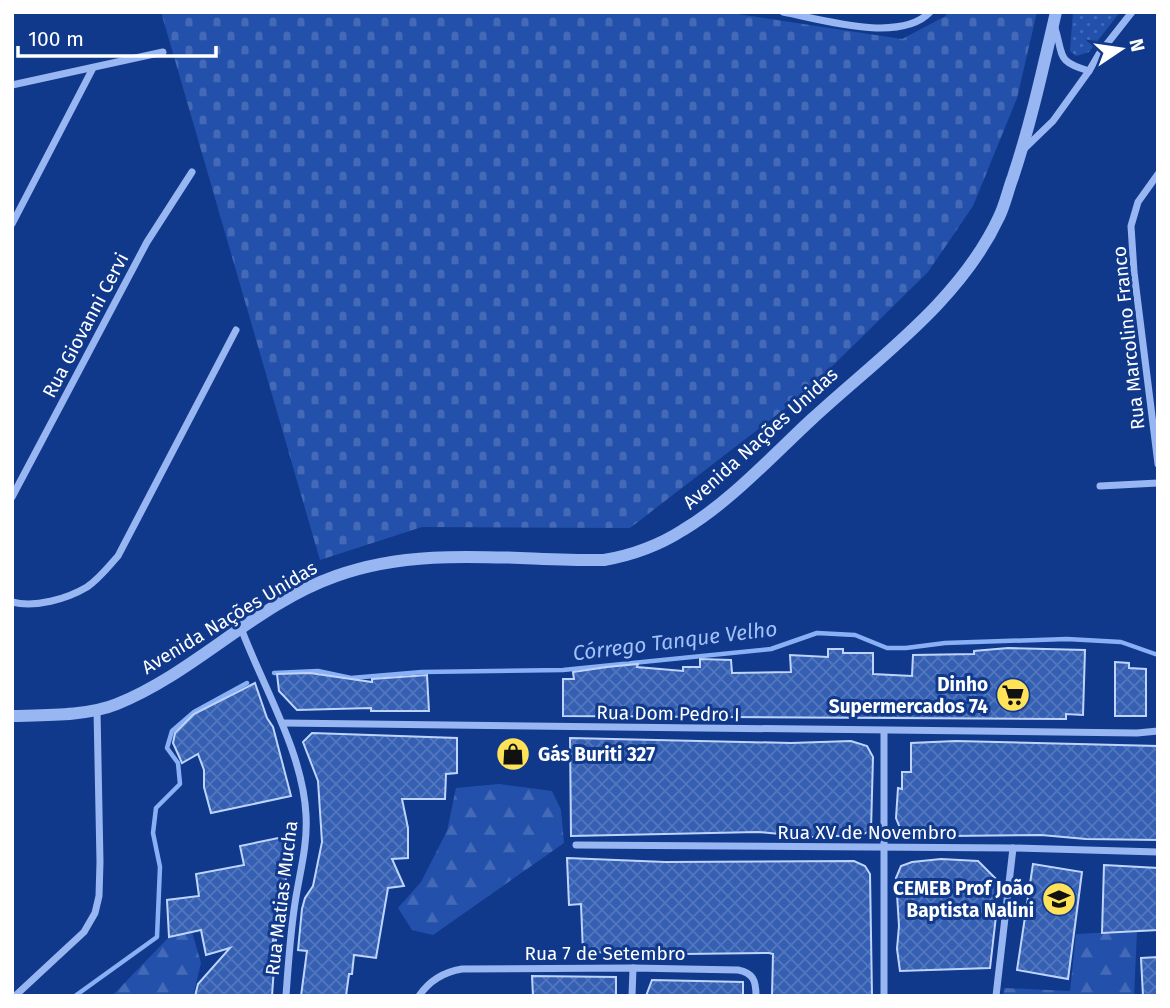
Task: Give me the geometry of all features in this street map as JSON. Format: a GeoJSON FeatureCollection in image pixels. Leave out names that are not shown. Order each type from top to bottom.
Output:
{"type":"FeatureCollection","features":[{"type":"Feature","properties":{"kind":"street"},"geometry":{"type":"LineString","coordinates":[[783,12],[890,28],[912,24],[930,12]]}},
{"type":"Feature","properties":{"kind":"street"},"geometry":{"type":"LineString","coordinates":[[1021,152],[1053,121],[1098,54],[1132,12]]}},
{"type":"Feature","properties":{"kind":"street"},"geometry":{"type":"LineString","coordinates":[[1055,18],[1060,56],[1070,65],[1089,71]]}},
{"type":"Feature","properties":{"kind":"street","name":"Avenida Nações Unidas"},"geometry":{"type":"LineString","coordinates":[[12,716],[97,710],[116,705],[150,688],[310,586],[360,568],[421,558],[604,560],[652,548],[685,529],[734,490],[919,322],[965,271],[999,216],[1021,152],[1045,66],[1055,18]]}},
{"type":"Feature","properties":{"kind":"street"},"geometry":{"type":"LineString","coordinates":[[12,85],[163,52]]}},
{"type":"Feature","properties":{"kind":"street"},"geometry":{"type":"LineString","coordinates":[[12,224],[93,68]]}},
{"type":"Feature","properties":{"kind":"street","name":"Rua Giovanni Cervi"},"geometry":{"type":"LineString","coordinates":[[12,497],[147,242],[192,172]]}},
{"type":"Feature","properties":{"kind":"street","name":"Rua Marcolino Franco"},"geometry":{"type":"LineString","coordinates":[[1158,174],[1138,202],[1132,226],[1134,272],[1158,464]]}},
{"type":"Feature","properties":{"kind":"street"},"geometry":{"type":"LineString","coordinates":[[12,602],[36,604],[85,588],[101,576],[118,556],[236,330]]}},
{"type":"Feature","properties":{"kind":"street"},"geometry":{"type":"LineString","coordinates":[[1100,486],[1158,483]]}},
{"type":"Feature","properties":{"kind":"street"},"geometry":{"type":"LineString","coordinates":[[241,628],[265,690],[283,723]]}},
{"type":"Feature","properties":{"kind":"street"},"geometry":{"type":"LineString","coordinates":[[15,996],[84,932],[95,913],[99,896],[100,862],[97,710]]}},
{"type":"Feature","properties":{"kind":"street","name":"Rua Dom Pedro I"},"geometry":{"type":"LineString","coordinates":[[283,723],[884,731],[1158,731]]}},
{"type":"Feature","properties":{"kind":"street","name":"Rua Matias Mucha"},"geometry":{"type":"LineString","coordinates":[[283,723],[300,778],[307,832],[294,909],[286,996]]}},
{"type":"Feature","properties":{"kind":"street"},"geometry":{"type":"LineString","coordinates":[[884,731],[884,996]]}},
{"type":"Feature","properties":{"kind":"street","name":"Rua XV de Novembro"},"geometry":{"type":"LineString","coordinates":[[576,845],[1013,848],[1158,852]]}},
{"type":"Feature","properties":{"kind":"street"},"geometry":{"type":"LineString","coordinates":[[996,996],[1013,848]]}},
{"type":"Feature","properties":{"kind":"street"},"geometry":{"type":"LineString","coordinates":[[632,996],[633,968]]}},
{"type":"Feature","properties":{"kind":"street","name":"Rua 7 de Setembro"},"geometry":{"type":"LineString","coordinates":[[419,996],[436,978],[462,969],[633,968],[749,972],[754,977],[757,996]]}},
{"type":"Feature","properties":{"kind":"green space"},"geometry":{"type":"Polygon","coordinates":[[[161,12],[724,12],[902,39],[949,12],[1037,12],[1017,98],[973,206],[928,272],[805,393],[630,528],[422,527],[320,560],[161,12]]]}},
{"type":"Feature","properties":{"kind":"green space"},"geometry":{"type":"Polygon","coordinates":[[[1073,12],[1120,12],[1089,52],[1076,56],[1070,51],[1073,12]]]}},
{"type":"Feature","properties":{"kind":"green space"},"geometry":{"type":"Polygon","coordinates":[[[499,784],[552,791],[561,810],[564,843],[433,935],[412,930],[398,908],[421,882],[447,831],[456,788],[499,784]]]}},
{"type":"Feature","properties":{"kind":"green space"},"geometry":{"type":"Polygon","coordinates":[[[1137,931],[1134,996],[1003,996],[1004,988],[1070,991],[1076,934],[1137,931]]]}},
{"type":"Feature","properties":{"kind":"green space"},"geometry":{"type":"Polygon","coordinates":[[[192,932],[201,963],[193,996],[112,996],[169,937],[192,932]]]}},
{"type":"Feature","properties":{"kind":"building"},"geometry":{"type":"Polygon","coordinates":[[[1008,648],[1085,650],[1083,715],[1066,714],[1066,719],[563,716],[563,679],[574,679],[573,672],[638,664],[637,667],[683,671],[683,667],[700,667],[700,659],[731,660],[732,673],[791,672],[790,655],[828,657],[828,649],[843,649],[843,653],[873,653],[873,674],[912,676],[913,655],[974,654],[974,651],[1008,648]]]}},
{"type":"Feature","properties":{"kind":"building"},"geometry":{"type":"Polygon","coordinates":[[[1115,662],[1129,663],[1129,668],[1146,669],[1146,716],[1115,716],[1115,662]]]}},
{"type":"Feature","properties":{"kind":"building"},"geometry":{"type":"Polygon","coordinates":[[[310,673],[372,682],[372,679],[427,675],[429,711],[371,711],[371,708],[297,710],[279,691],[277,674],[310,673]]]}},
{"type":"Feature","properties":{"kind":"building"},"geometry":{"type":"Polygon","coordinates":[[[255,683],[267,718],[273,727],[291,796],[211,813],[204,787],[204,770],[198,754],[182,763],[173,743],[175,733],[194,714],[255,683]]]}},
{"type":"Feature","properties":{"kind":"building"},"geometry":{"type":"Polygon","coordinates":[[[312,733],[457,738],[457,773],[446,774],[445,799],[402,799],[408,828],[408,858],[392,859],[404,886],[388,888],[376,958],[354,955],[346,996],[301,996],[307,951],[298,950],[302,909],[313,886],[322,842],[318,781],[303,742],[312,733]]]}},
{"type":"Feature","properties":{"kind":"building"},"geometry":{"type":"Polygon","coordinates":[[[570,738],[791,743],[851,741],[867,746],[873,757],[871,830],[862,835],[812,837],[758,832],[571,836],[570,738]]]}},
{"type":"Feature","properties":{"kind":"building"},"geometry":{"type":"Polygon","coordinates":[[[956,741],[1158,746],[1158,840],[902,833],[896,818],[898,788],[902,789],[902,772],[911,772],[911,743],[956,741]]]}},
{"type":"Feature","properties":{"kind":"building"},"geometry":{"type":"Polygon","coordinates":[[[293,835],[272,945],[276,939],[272,996],[195,996],[198,984],[230,948],[206,955],[201,930],[169,937],[167,900],[199,896],[196,874],[244,865],[240,846],[293,835]]]}},
{"type":"Feature","properties":{"kind":"building"},"geometry":{"type":"Polygon","coordinates":[[[567,858],[665,862],[854,861],[865,866],[870,874],[872,996],[772,996],[773,954],[769,953],[583,952],[581,904],[569,905],[567,858]]]}},
{"type":"Feature","properties":{"kind":"building"},"geometry":{"type":"Polygon","coordinates":[[[941,859],[978,861],[997,880],[990,968],[900,971],[896,878],[901,866],[941,859]]]}},
{"type":"Feature","properties":{"kind":"building"},"geometry":{"type":"Polygon","coordinates":[[[1033,864],[1082,872],[1068,979],[1017,970],[1033,864]]]}},
{"type":"Feature","properties":{"kind":"building"},"geometry":{"type":"Polygon","coordinates":[[[1104,865],[1158,868],[1158,930],[1102,933],[1104,865]]]}},
{"type":"Feature","properties":{"kind":"building"},"geometry":{"type":"Polygon","coordinates":[[[1158,957],[1158,996],[1143,996],[1141,958],[1158,957]]]}},
{"type":"Feature","properties":{"kind":"building"},"geometry":{"type":"Polygon","coordinates":[[[532,976],[616,977],[616,996],[533,996],[532,976]]]}},
{"type":"Feature","properties":{"kind":"building"},"geometry":{"type":"Polygon","coordinates":[[[652,980],[743,982],[743,996],[646,996],[652,980]]]}},
{"type":"Feature","properties":{"kind":"waterway","name":"Córrego Tanque Velho"},"geometry":{"type":"LineString","coordinates":[[274,673],[318,671],[351,678],[422,672],[563,670],[771,649],[817,633],[855,635],[887,648],[1067,639],[1121,642],[1158,655]]}},
{"type":"Feature","properties":{"kind":"waterway","name":"Córrego Tanque Velho"},"geometry":{"type":"LineString","coordinates":[[75,996],[157,937],[160,867],[153,833],[156,808],[180,784],[178,763],[167,748],[172,731],[194,712],[247,683]]}},
{"type":"Feature","properties":{"kind":"place","name":"Dinho Supermercados 74"},"geometry":{"type":"Point","coordinates":[1013,695]}},
{"type":"Feature","properties":{"kind":"place","name":"Gás Buriti 327"},"geometry":{"type":"Point","coordinates":[513,754]}},
{"type":"Feature","properties":{"kind":"place","name":"CEMEB Prof João Baptista Nalini"},"geometry":{"type":"Point","coordinates":[1059,899]}}]}
